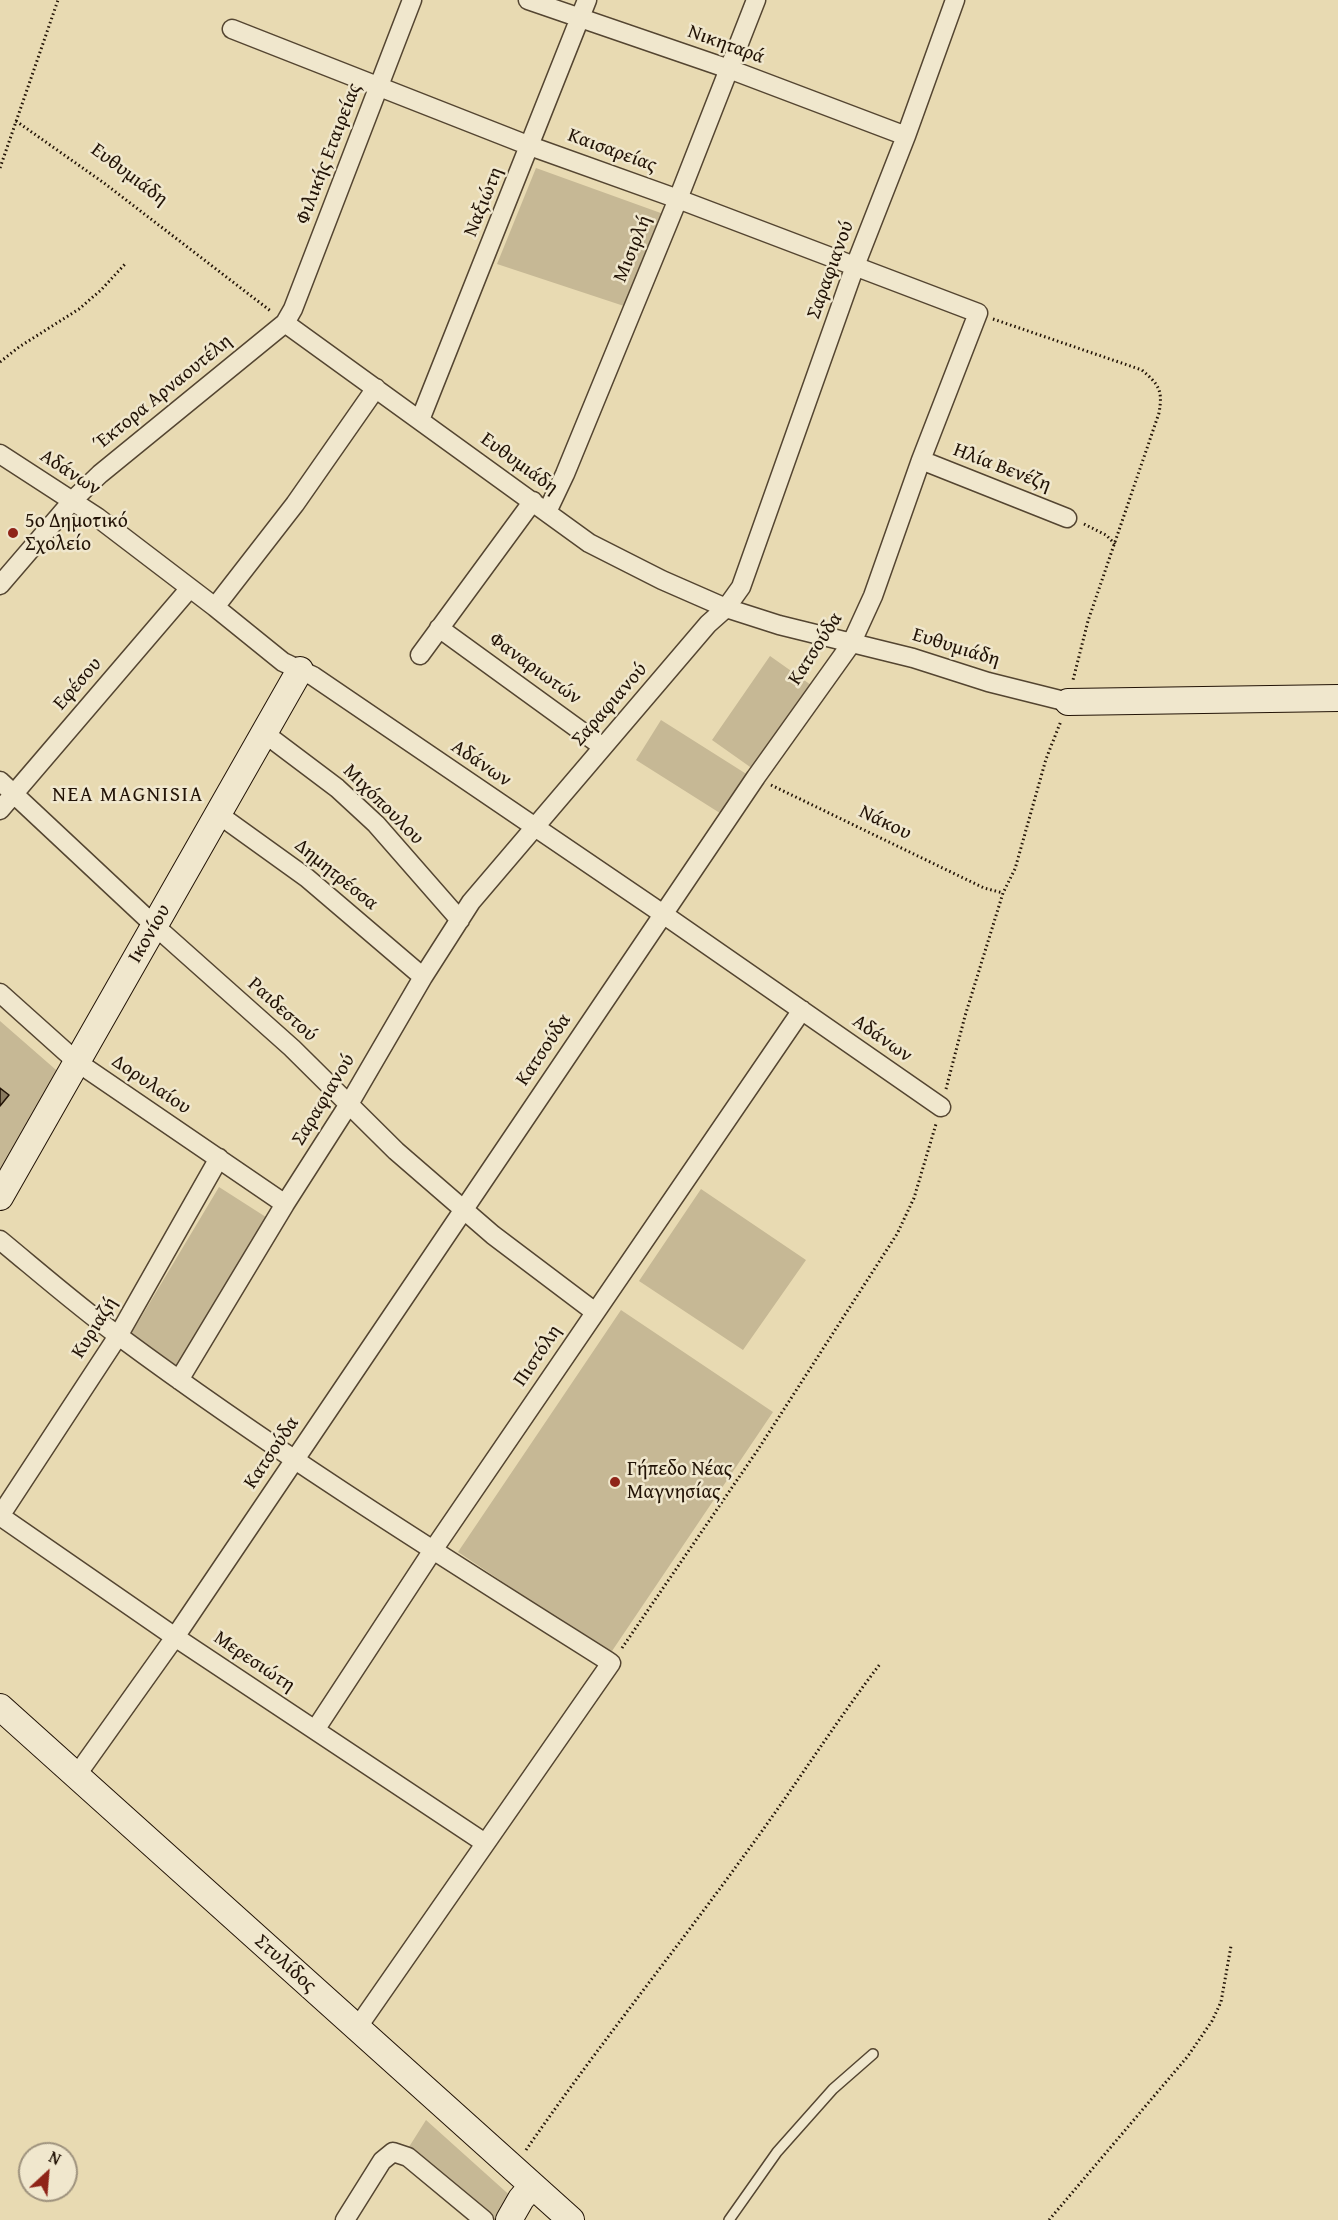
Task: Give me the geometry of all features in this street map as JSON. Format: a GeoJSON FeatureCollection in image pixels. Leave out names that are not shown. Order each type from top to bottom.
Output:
{"type":"FeatureCollection","features":[{"type":"Feature","properties":{"kind":"street","name":"Φιλικής Εταιρείας"},"geometry":{"type":"LineString","coordinates":[[285,323],[293,309],[412,0]]}},
{"type":"Feature","properties":{"kind":"street","name":"Νικηταρά"},"geometry":{"type":"LineString","coordinates":[[528,0],[729,69],[906,136]]}},
{"type":"Feature","properties":{"kind":"street","name":"Ναξιώτη"},"geometry":{"type":"LineString","coordinates":[[420,420],[587,0]]}},
{"type":"Feature","properties":{"kind":"street","name":"Μισιρλή"},"geometry":{"type":"LineString","coordinates":[[420,655],[439,628],[565,474],[678,199],[756,0]]}},
{"type":"Feature","properties":{"kind":"street","name":"Σαραφιανού"},"geometry":{"type":"LineString","coordinates":[[179,1380],[285,1204],[349,1104],[423,977],[471,902],[708,624],[726,608],[741,587],[855,266],[906,136],[955,0]]}},
{"type":"Feature","properties":{"kind":"street","name":"Καισαρείας"},"geometry":{"type":"LineString","coordinates":[[232,29],[530,146],[678,199],[978,313]]}},
{"type":"Feature","properties":{"kind":"street","name":"Κατσούδα"},"geometry":{"type":"LineString","coordinates":[[76,1776],[176,1637],[663,914],[850,644],[873,596],[921,460],[978,313]]}},
{"type":"Feature","properties":{"kind":"street","name":"Ευθυμιάδη"},"geometry":{"type":"LineString","coordinates":[[285,323],[589,543],[662,580],[726,608],[850,644],[913,658],[988,682],[1068,702]]}},
{"type":"Feature","properties":{"kind":"street","name":"Έκτορα Αρναουτέλη"},"geometry":{"type":"LineString","coordinates":[[0,585],[72,500],[106,469],[285,323]]}},
{"type":"Feature","properties":{"kind":"street"},"geometry":{"type":"LineString","coordinates":[[215,607],[295,504],[376,388]]}},
{"type":"Feature","properties":{"kind":"street","name":"Αδάνων"},"geometry":{"type":"LineString","coordinates":[[0,454],[72,500],[215,607],[283,662],[313,676],[663,914],[941,1107]]}},
{"type":"Feature","properties":{"kind":"street","name":"Ηλία Βενέζη"},"geometry":{"type":"LineString","coordinates":[[921,460],[1067,518]]}},
{"type":"Feature","properties":{"kind":"street","name":"Εφέσου"},"geometry":{"type":"LineString","coordinates":[[0,810],[190,588]]}},
{"type":"Feature","properties":{"kind":"street","name":"Φαναριωτών"},"geometry":{"type":"LineString","coordinates":[[439,628],[603,747]]}},
{"type":"Feature","properties":{"kind":"street","name":"Ικονίου"},"geometry":{"type":"LineString","coordinates":[[0,1197],[300,670]]}},
{"type":"Feature","properties":{"kind":"street"},"geometry":{"type":"LineString","coordinates":[[1068,702],[1338,698]]}},
{"type":"Feature","properties":{"kind":"street","name":"Μιχόπουλου"},"geometry":{"type":"LineString","coordinates":[[264,733],[337,788],[376,824],[460,920]]}},
{"type":"Feature","properties":{"kind":"street","name":"Ραιδεστού"},"geometry":{"type":"LineString","coordinates":[[0,781],[155,926],[292,1048],[396,1151],[463,1210],[595,1312]]}},
{"type":"Feature","properties":{"kind":"street","name":"Δημητρέσσα"},"geometry":{"type":"LineString","coordinates":[[218,814],[307,878],[423,977]]}},
{"type":"Feature","properties":{"kind":"street","name":"Δορυλαίου"},"geometry":{"type":"LineString","coordinates":[[0,993],[77,1062],[285,1204]]}},
{"type":"Feature","properties":{"kind":"street","name":"Πιστόλη"},"geometry":{"type":"LineString","coordinates":[[315,1730],[433,1550],[802,1010]]}},
{"type":"Feature","properties":{"kind":"street","name":"Κυριαζή"},"geometry":{"type":"LineString","coordinates":[[0,1516],[118,1336],[219,1158]]}},
{"type":"Feature","properties":{"kind":"street"},"geometry":{"type":"LineString","coordinates":[[0,1240],[118,1336],[179,1380],[433,1550],[611,1663],[357,2028]]}},
{"type":"Feature","properties":{"kind":"street","name":"Μερεσιώτη"},"geometry":{"type":"LineString","coordinates":[[0,1516],[176,1637],[485,1842]]}},
{"type":"Feature","properties":{"kind":"street","name":"Στυλίδος"},"geometry":{"type":"LineString","coordinates":[[0,1707],[567,2219]]}},
{"type":"Feature","properties":{"kind":"street"},"geometry":{"type":"LineString","coordinates":[[347,2219],[382,2161],[393,2152],[408,2157],[484,2220]]}},
{"type":"Feature","properties":{"kind":"street"},"geometry":{"type":"LineString","coordinates":[[509,2220],[521,2199],[532,2186]]}},
{"type":"Feature","properties":{"kind":"lane"},"geometry":{"type":"LineString","coordinates":[[729,2220],[777,2152],[833,2089],[873,2054]]}},
{"type":"Feature","properties":{"kind":"path"},"geometry":{"type":"LineString","coordinates":[[0,168],[58,0]]}},
{"type":"Feature","properties":{"kind":"path","name":"Ευθυμιάδη"},"geometry":{"type":"LineString","coordinates":[[16,121],[104,183],[285,323]]}},
{"type":"Feature","properties":{"kind":"path"},"geometry":{"type":"LineString","coordinates":[[0,362],[19,347],[79,309],[101,290],[126,263]]}},
{"type":"Feature","properties":{"kind":"path"},"geometry":{"type":"LineString","coordinates":[[611,1663],[757,1451],[897,1234],[914,1198],[965,1016],[1003,893],[1015,869],[1046,759],[1068,702],[1088,621],[1159,413],[1161,398],[1157,384],[1142,370],[978,313]]}},
{"type":"Feature","properties":{"kind":"path"},"geometry":{"type":"LineString","coordinates":[[1067,518],[1097,529],[1115,544]]}},
{"type":"Feature","properties":{"kind":"path","name":"Νάκου"},"geometry":{"type":"LineString","coordinates":[[756,777],[984,888],[1003,893]]}},
{"type":"Feature","properties":{"kind":"path"},"geometry":{"type":"LineString","coordinates":[[513,2169],[645,1987],[744,1857],[844,1711],[880,1664]]}},
{"type":"Feature","properties":{"kind":"path"},"geometry":{"type":"LineString","coordinates":[[1049,2220],[1188,2056],[1212,2021],[1221,2002],[1231,1946]]}},
{"type":"Feature","properties":{"kind":"shaded area"},"geometry":{"type":"Polygon","coordinates":[[[536,168],[669,216],[630,308],[497,264],[536,168]]]}},
{"type":"Feature","properties":{"kind":"shaded area"},"geometry":{"type":"Polygon","coordinates":[[[770,656],[811,685],[753,769],[712,740],[770,656]]]}},
{"type":"Feature","properties":{"kind":"shaded area"},"geometry":{"type":"Polygon","coordinates":[[[661,720],[748,775],[723,815],[636,760],[661,720]]]}},
{"type":"Feature","properties":{"kind":"shaded area"},"geometry":{"type":"Polygon","coordinates":[[[0,1021],[63,1076],[0,1183],[0,1021]]]}},
{"type":"Feature","properties":{"kind":"shaded area"},"geometry":{"type":"Polygon","coordinates":[[[219,1187],[269,1219],[179,1367],[131,1334],[219,1187]]]}},
{"type":"Feature","properties":{"kind":"shaded area"},"geometry":{"type":"Polygon","coordinates":[[[701,1189],[806,1260],[743,1350],[639,1281],[701,1189]]]}},
{"type":"Feature","properties":{"kind":"shaded area","name":"Γήπεδο Νέας Μαγνησίας"},"geometry":{"type":"Polygon","coordinates":[[[621,1310],[773,1412],[610,1654],[458,1552],[621,1310]]]}},
{"type":"Feature","properties":{"kind":"shaded area"},"geometry":{"type":"Polygon","coordinates":[[[426,2120],[515,2200],[510,2220],[477,2220],[402,2158],[426,2120]]]}},
{"type":"Feature","properties":{"kind":"building"},"geometry":{"type":"Polygon","coordinates":[[[0,1088],[9,1095],[0,1106],[0,1088]]]}},
{"type":"Feature","properties":{"kind":"place","name":"5ο Δημοτικό Σχολείο"},"geometry":{"type":"Point","coordinates":[13,533]}},
{"type":"Feature","properties":{"kind":"place","name":"Γήπεδο Νέας Μαγνησίας"},"geometry":{"type":"Point","coordinates":[615,1482]}},
{"type":"Feature","properties":{"kind":"district","name":"NEA MAGNISIA"},"geometry":{"type":"Point","coordinates":[128,796]}}]}
